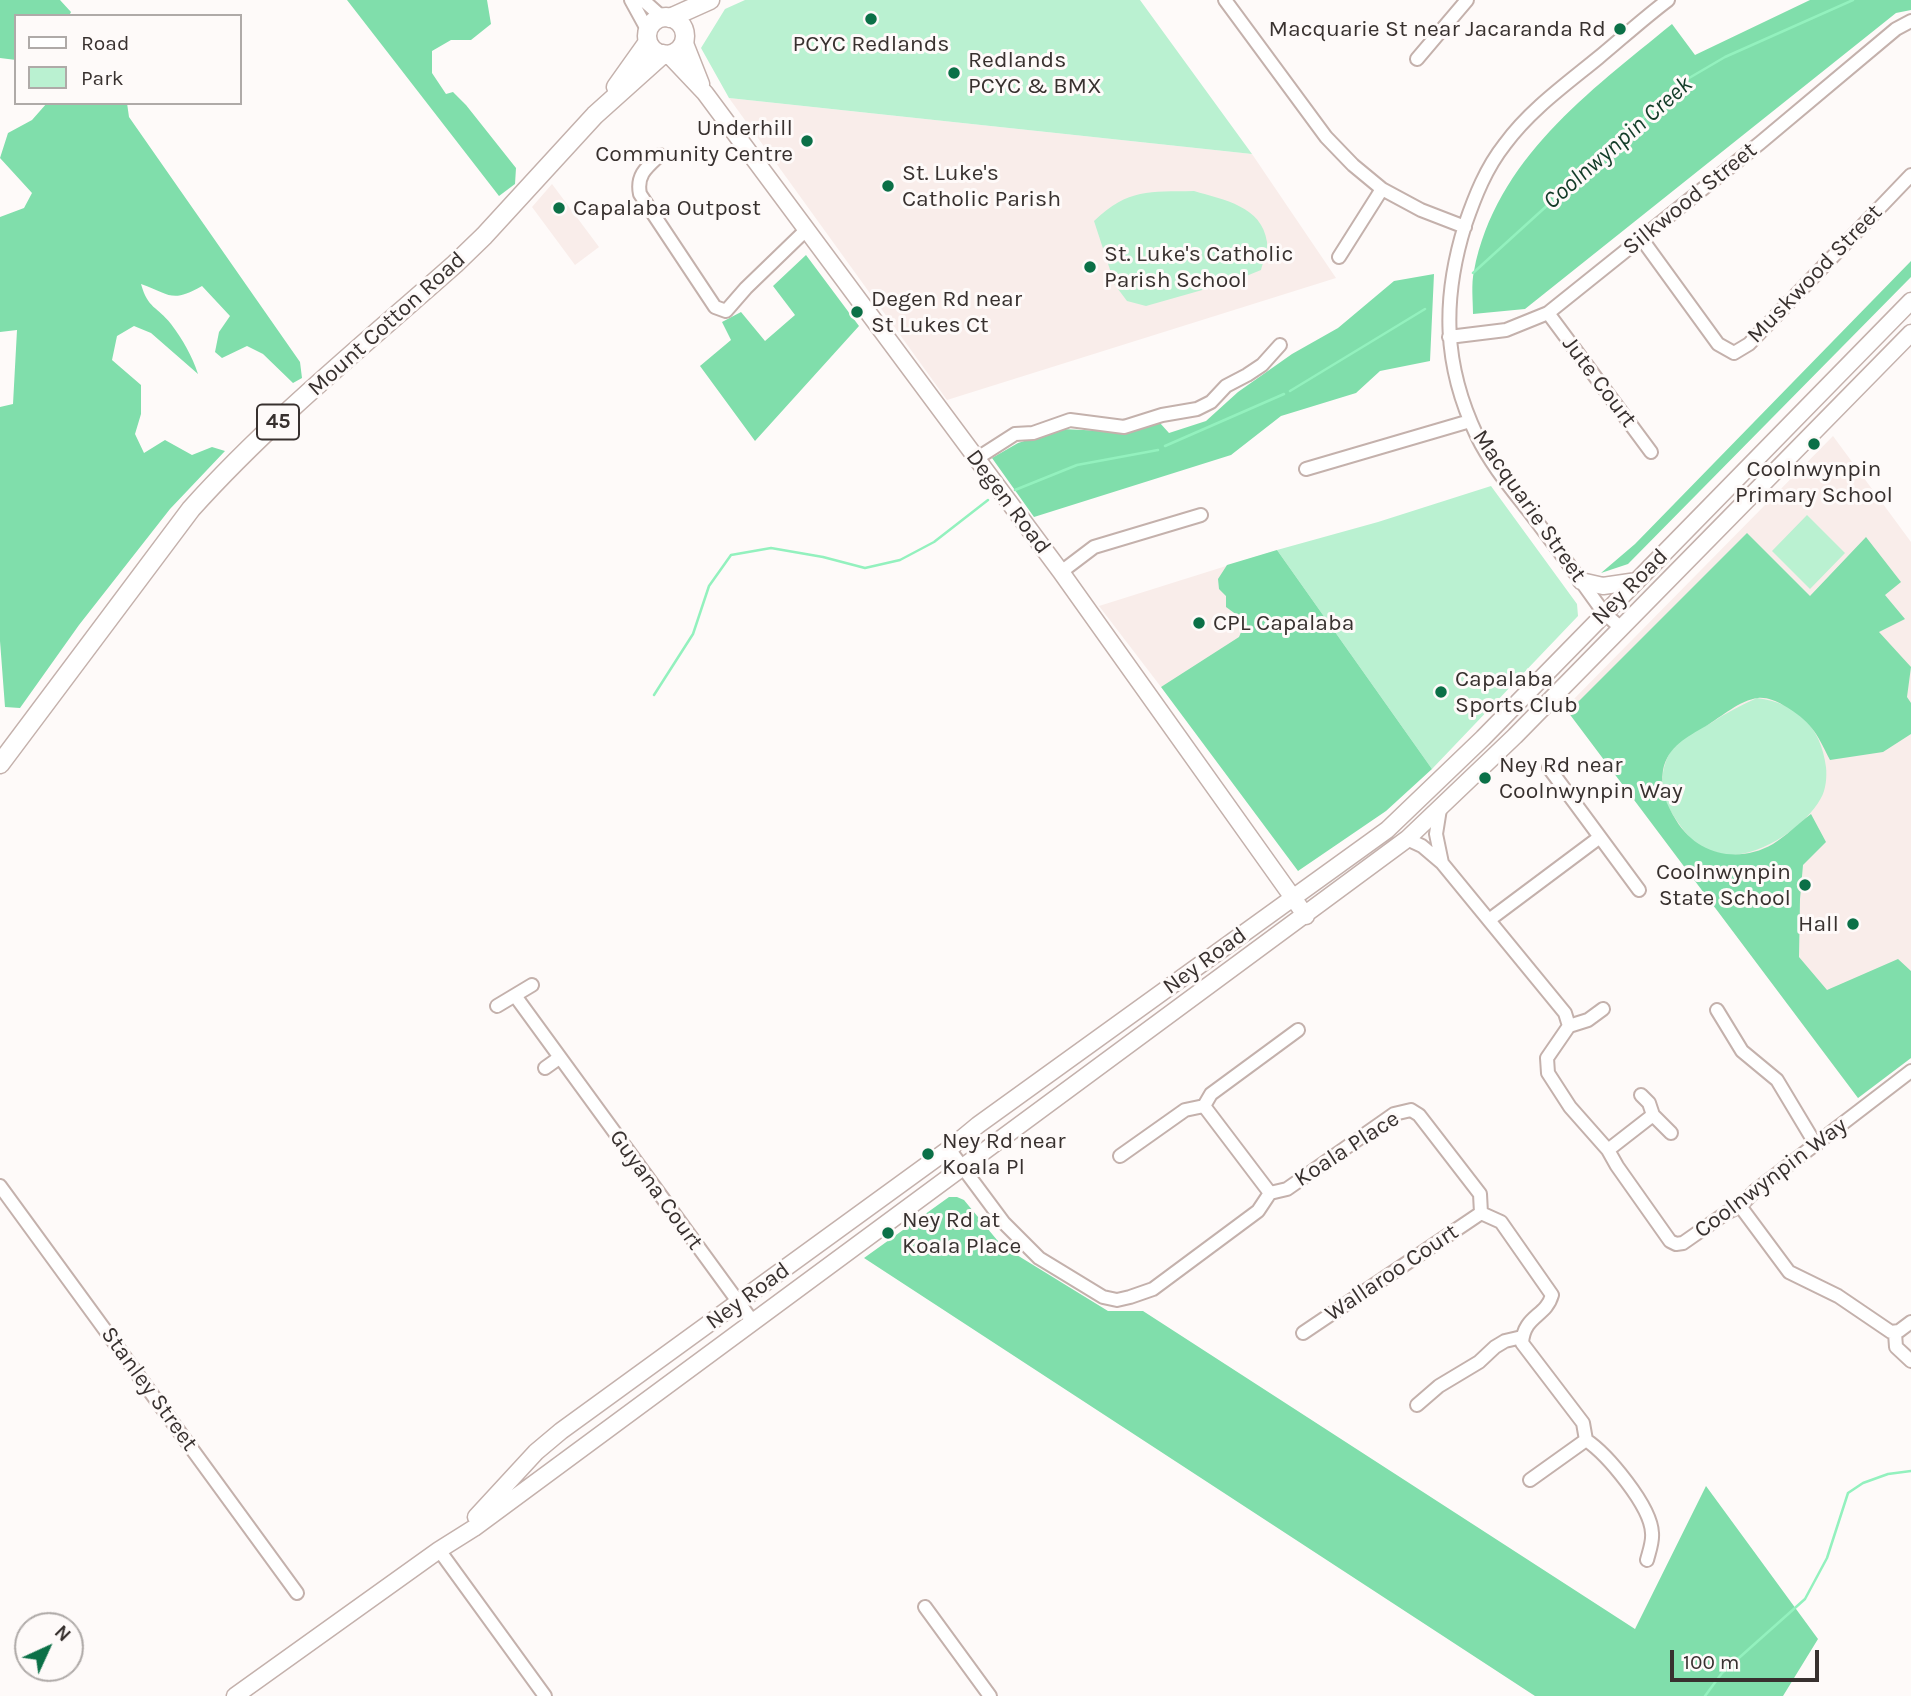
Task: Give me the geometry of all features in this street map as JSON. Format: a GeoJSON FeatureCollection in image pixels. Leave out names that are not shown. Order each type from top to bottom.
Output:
{"type":"FeatureCollection","features":[{"type":"Feature","properties":{"kind":"main road","name":"45"},"geometry":{"type":"LineString","coordinates":[[648,36],[654,22],[712,0]]}},
{"type":"Feature","properties":{"kind":"main road","name":"45"},"geometry":{"type":"LineString","coordinates":[[666,55],[679,50],[694,17],[712,0]]}},
{"type":"Feature","properties":{"kind":"main road"},"geometry":{"type":"LineString","coordinates":[[667,18],[679,23],[684,37]]}},
{"type":"Feature","properties":{"kind":"main road"},"geometry":{"type":"LineString","coordinates":[[648,36],[654,50],[666,55]]}},
{"type":"Feature","properties":{"kind":"main road","name":"Mount Cotton Road"},"geometry":{"type":"LineString","coordinates":[[596,115],[648,36]]}},
{"type":"Feature","properties":{"kind":"main road","name":"Degen Road"},"geometry":{"type":"LineString","coordinates":[[684,37],[705,93]]}},
{"type":"Feature","properties":{"kind":"main road","name":"Mount Cotton Road"},"geometry":{"type":"LineString","coordinates":[[0,764],[191,509],[218,479],[252,445],[475,245],[596,115],[666,55]]}},
{"type":"Feature","properties":{"kind":"main road","name":"Degen Road"},"geometry":{"type":"LineString","coordinates":[[666,55],[705,93],[1060,572],[1306,916]]}},
{"type":"Feature","properties":{"kind":"main road","name":"Ney Road"},"geometry":{"type":"LineString","coordinates":[[439,1550],[474,1520],[536,1452],[561,1431],[1387,830],[1483,738],[1911,301]]}},
{"type":"Feature","properties":{"kind":"main road","name":"Ney Road"},"geometry":{"type":"LineString","coordinates":[[235,1696],[439,1550],[474,1528],[1407,839],[1440,809],[1911,333]]}},
{"type":"Feature","properties":{"kind":"main road"},"geometry":{"type":"LineString","coordinates":[[1581,581],[1603,586],[1637,580]]}},
{"type":"Feature","properties":{"kind":"street"},"geometry":{"type":"LineString","coordinates":[[631,0],[648,36]]}},
{"type":"Feature","properties":{"kind":"street"},"geometry":{"type":"LineString","coordinates":[[643,0],[667,18]]}},
{"type":"Feature","properties":{"kind":"street"},"geometry":{"type":"LineString","coordinates":[[1225,0],[1326,137],[1353,165],[1382,190],[1421,210],[1465,227]]}},
{"type":"Feature","properties":{"kind":"street"},"geometry":{"type":"LineString","coordinates":[[1417,59],[1467,0]]}},
{"type":"Feature","properties":{"kind":"street","name":"Macquarie Street"},"geometry":{"type":"LineString","coordinates":[[1620,627],[1604,613],[1491,459],[1470,421],[1454,371],[1448,312],[1455,259],[1474,197],[1504,144],[1525,120],[1661,2]]}},
{"type":"Feature","properties":{"kind":"street","name":"Silkwood Street"},"geometry":{"type":"LineString","coordinates":[[1449,337],[1506,330],[1548,313],[1766,138],[1896,29],[1911,21]]}},
{"type":"Feature","properties":{"kind":"street"},"geometry":{"type":"LineString","coordinates":[[660,155],[640,175],[640,194],[715,307],[726,311],[731,307],[746,288],[806,230]]}},
{"type":"Feature","properties":{"kind":"street","name":"Muskwood Street"},"geometry":{"type":"LineString","coordinates":[[1641,238],[1718,344],[1734,353],[1749,344],[1911,175]]}},
{"type":"Feature","properties":{"kind":"street"},"geometry":{"type":"LineString","coordinates":[[1339,257],[1382,190]]}},
{"type":"Feature","properties":{"kind":"street","name":"Jute Court"},"geometry":{"type":"LineString","coordinates":[[1548,313],[1651,452]]}},
{"type":"Feature","properties":{"kind":"street"},"geometry":{"type":"LineString","coordinates":[[976,459],[1014,434],[1033,433],[1070,420],[1124,427],[1162,415],[1197,409],[1211,402],[1226,386],[1262,365],[1280,345]]}},
{"type":"Feature","properties":{"kind":"street"},"geometry":{"type":"LineString","coordinates":[[1306,469],[1470,421]]}},
{"type":"Feature","properties":{"kind":"street"},"geometry":{"type":"LineString","coordinates":[[1060,572],[1094,547],[1200,515]]}},
{"type":"Feature","properties":{"kind":"street"},"geometry":{"type":"LineString","coordinates":[[1549,768],[1639,890]]}},
{"type":"Feature","properties":{"kind":"street"},"geometry":{"type":"LineString","coordinates":[[1440,809],[1436,834],[1442,863]]}},
{"type":"Feature","properties":{"kind":"street"},"geometry":{"type":"LineString","coordinates":[[1489,920],[1600,837]]}},
{"type":"Feature","properties":{"kind":"street"},"geometry":{"type":"LineString","coordinates":[[1407,839],[1422,846],[1442,863],[1564,1013],[1569,1026]]}},
{"type":"Feature","properties":{"kind":"street"},"geometry":{"type":"LineString","coordinates":[[497,1006],[532,985]]}},
{"type":"Feature","properties":{"kind":"street","name":"Guyana Court"},"geometry":{"type":"LineString","coordinates":[[516,997],[753,1322]]}},
{"type":"Feature","properties":{"kind":"street","name":"Coolnwynpin Way"},"geometry":{"type":"LineString","coordinates":[[1603,1009],[1588,1020],[1569,1026],[1547,1058],[1548,1073],[1570,1108],[1608,1150],[1617,1167],[1670,1241],[1676,1244],[1690,1239],[1740,1206],[1756,1190],[1911,1071]]}},
{"type":"Feature","properties":{"kind":"street"},"geometry":{"type":"LineString","coordinates":[[1717,1010],[1742,1051],[1777,1080],[1816,1144]]}},
{"type":"Feature","properties":{"kind":"street"},"geometry":{"type":"LineString","coordinates":[[1120,1156],[1185,1110],[1204,1106],[1211,1094],[1298,1030]]}},
{"type":"Feature","properties":{"kind":"street"},"geometry":{"type":"LineString","coordinates":[[545,1068],[559,1058]]}},
{"type":"Feature","properties":{"kind":"street"},"geometry":{"type":"LineString","coordinates":[[1641,1095],[1649,1102],[1653,1115],[1671,1133]]}},
{"type":"Feature","properties":{"kind":"street"},"geometry":{"type":"LineString","coordinates":[[1204,1106],[1270,1193]]}},
{"type":"Feature","properties":{"kind":"street","name":"Koala Place"},"geometry":{"type":"LineString","coordinates":[[948,1149],[1004,1223],[1039,1258],[1103,1297],[1117,1300],[1153,1289],[1258,1211],[1270,1193],[1287,1189],[1394,1114],[1411,1110],[1419,1115],[1480,1194],[1481,1213]]}},
{"type":"Feature","properties":{"kind":"street"},"geometry":{"type":"LineString","coordinates":[[1608,1150],[1653,1115]]}},
{"type":"Feature","properties":{"kind":"street","name":"Stanley Street"},"geometry":{"type":"LineString","coordinates":[[0,1186],[297,1593]]}},
{"type":"Feature","properties":{"kind":"street"},"geometry":{"type":"LineString","coordinates":[[1740,1206],[1789,1272],[1838,1296],[1895,1333]]}},
{"type":"Feature","properties":{"kind":"street"},"geometry":{"type":"LineString","coordinates":[[1481,1213],[1501,1222],[1552,1295],[1549,1305],[1528,1321],[1522,1343],[1583,1423],[1586,1440],[1598,1448],[1648,1515],[1652,1533],[1647,1560]]}},
{"type":"Feature","properties":{"kind":"street","name":"Wallaroo Court"},"geometry":{"type":"LineString","coordinates":[[1303,1333],[1481,1213]]}},
{"type":"Feature","properties":{"kind":"street"},"geometry":{"type":"LineString","coordinates":[[1895,1333],[1911,1322]]}},
{"type":"Feature","properties":{"kind":"street"},"geometry":{"type":"LineString","coordinates":[[1895,1333],[1896,1347],[1911,1361]]}},
{"type":"Feature","properties":{"kind":"street"},"geometry":{"type":"LineString","coordinates":[[1417,1405],[1439,1386],[1479,1362],[1494,1347],[1522,1337]]}},
{"type":"Feature","properties":{"kind":"street"},"geometry":{"type":"LineString","coordinates":[[1530,1480],[1586,1440]]}},
{"type":"Feature","properties":{"kind":"street"},"geometry":{"type":"LineString","coordinates":[[439,1550],[545,1696]]}},
{"type":"Feature","properties":{"kind":"street"},"geometry":{"type":"LineString","coordinates":[[925,1607],[990,1696]]}},
{"type":"Feature","properties":{"kind":"shaded area","name":"St. Luke's Catholic Parish School"},"geometry":{"type":"Polygon","coordinates":[[[729,98],[1252,154],[1336,278],[947,400],[729,98]]]}},
{"type":"Feature","properties":{"kind":"shaded area"},"geometry":{"type":"Polygon","coordinates":[[[552,184],[599,247],[575,265],[532,207],[552,184]]]}},
{"type":"Feature","properties":{"kind":"shaded area","name":"Coolnwynpin State School"},"geometry":{"type":"Polygon","coordinates":[[[1833,436],[1911,542],[1911,1058],[1858,1098],[1565,708],[1833,436]]]}},
{"type":"Feature","properties":{"kind":"shaded area"},"geometry":{"type":"Polygon","coordinates":[[[1277,550],[1321,613],[1161,687],[1099,606],[1277,550]]]}},
{"type":"Feature","properties":{"kind":"green space"},"geometry":{"type":"Polygon","coordinates":[[[0,0],[60,0],[71,12],[14,14],[14,60],[0,58],[0,0]]]}},
{"type":"Feature","properties":{"kind":"green space"},"geometry":{"type":"Polygon","coordinates":[[[347,0],[487,0],[491,24],[471,40],[451,40],[432,51],[432,73],[446,94],[453,92],[466,105],[516,168],[515,184],[499,196],[347,0]]]}},
{"type":"Feature","properties":{"kind":"green space","name":"Redlands PCYC & BMX"},"geometry":{"type":"Polygon","coordinates":[[[745,0],[1140,0],[1252,154],[729,98],[701,48],[725,9],[745,0]]]}},
{"type":"Feature","properties":{"kind":"green space"},"geometry":{"type":"Polygon","coordinates":[[[1810,0],[1911,0],[1911,10],[1896,13],[1525,309],[1473,314],[1474,271],[1485,231],[1503,195],[1524,162],[1550,131],[1579,103],[1672,24],[1695,55],[1810,0]]]}},
{"type":"Feature","properties":{"kind":"green space"},"geometry":{"type":"Polygon","coordinates":[[[45,105],[127,105],[129,117],[300,362],[302,378],[293,383],[263,354],[247,346],[222,358],[215,352],[219,332],[230,316],[202,286],[172,296],[141,284],[150,303],[166,318],[179,336],[198,374],[151,333],[134,326],[117,336],[112,360],[141,385],[141,414],[135,434],[144,453],[165,440],[192,455],[212,447],[225,451],[170,509],[79,625],[20,708],[5,707],[0,641],[0,407],[13,404],[17,330],[0,332],[0,217],[24,208],[32,193],[0,158],[8,133],[32,120],[45,105]]]}},
{"type":"Feature","properties":{"kind":"green space"},"geometry":{"type":"Polygon","coordinates":[[[1194,191],[1240,206],[1258,220],[1267,242],[1261,270],[1234,281],[1146,306],[1127,301],[1115,285],[1094,221],[1106,210],[1129,197],[1152,192],[1194,191]]]}},
{"type":"Feature","properties":{"kind":"green space"},"geometry":{"type":"Polygon","coordinates":[[[806,255],[859,326],[755,441],[700,366],[731,340],[722,322],[741,312],[765,341],[795,315],[773,286],[806,255]]]}},
{"type":"Feature","properties":{"kind":"green space"},"geometry":{"type":"Polygon","coordinates":[[[1911,261],[1911,277],[1628,564],[1601,573],[1635,544],[1911,261]]]}},
{"type":"Feature","properties":{"kind":"green space"},"geometry":{"type":"Polygon","coordinates":[[[1434,274],[1430,361],[1380,371],[1356,393],[1281,416],[1231,455],[1034,517],[992,458],[1018,443],[1062,429],[1126,432],[1160,423],[1169,433],[1206,421],[1238,392],[1292,354],[1338,328],[1394,281],[1434,274]]]}},
{"type":"Feature","properties":{"kind":"green space","name":"Capalaba Sports Club"},"geometry":{"type":"Polygon","coordinates":[[[1491,486],[1577,604],[1578,616],[1432,769],[1277,550],[1378,522],[1491,486]]]}},
{"type":"Feature","properties":{"kind":"green space"},"geometry":{"type":"Polygon","coordinates":[[[1807,515],[1845,553],[1810,589],[1772,551],[1807,515]]]}},
{"type":"Feature","properties":{"kind":"green space"},"geometry":{"type":"Polygon","coordinates":[[[1747,533],[1810,596],[1866,537],[1901,582],[1885,595],[1905,619],[1879,632],[1911,667],[1907,697],[1911,703],[1911,734],[1883,752],[1830,760],[1817,735],[1801,717],[1777,702],[1751,699],[1679,743],[1669,755],[1662,777],[1667,802],[1685,832],[1695,841],[1719,853],[1746,854],[1760,850],[1778,841],[1811,814],[1826,842],[1803,865],[1799,957],[1827,990],[1898,959],[1911,971],[1911,1058],[1858,1098],[1568,712],[1747,533]]]}},
{"type":"Feature","properties":{"kind":"green space"},"geometry":{"type":"Polygon","coordinates":[[[1277,550],[1432,769],[1386,811],[1298,871],[1161,687],[1239,637],[1244,625],[1237,615],[1226,607],[1226,596],[1219,589],[1218,579],[1227,565],[1277,550]]]}},
{"type":"Feature","properties":{"kind":"green space"},"geometry":{"type":"Polygon","coordinates":[[[1757,698],[1784,705],[1795,711],[1813,729],[1819,740],[1826,767],[1824,791],[1800,824],[1768,845],[1750,852],[1715,854],[1700,847],[1670,810],[1663,784],[1665,765],[1673,749],[1683,739],[1757,698]]]}},
{"type":"Feature","properties":{"kind":"green space"},"geometry":{"type":"Polygon","coordinates":[[[949,1197],[964,1200],[997,1240],[1012,1252],[1108,1311],[1143,1311],[1635,1629],[1706,1486],[1818,1639],[1783,1696],[1535,1696],[864,1258],[949,1197]]]}},
{"type":"Feature","properties":{"kind":"waterway","name":"Coolnwynpin Creek"},"geometry":{"type":"LineString","coordinates":[[1473,273],[1684,81],[1725,57],[1853,0]]}},
{"type":"Feature","properties":{"kind":"waterway","name":"Coolnwynpin Creek"},"geometry":{"type":"LineString","coordinates":[[1290,391],[1425,309]]}},
{"type":"Feature","properties":{"kind":"waterway","name":"Coolnwynpin Creek"},"geometry":{"type":"LineString","coordinates":[[1165,446],[1284,394]]}},
{"type":"Feature","properties":{"kind":"waterway","name":"Coolnwynpin Creek"},"geometry":{"type":"LineString","coordinates":[[1015,490],[1077,465],[1158,450]]}},
{"type":"Feature","properties":{"kind":"waterway","name":"Coolnwynpin Creek"},"geometry":{"type":"LineString","coordinates":[[654,695],[693,634],[709,586],[731,555],[771,548],[865,568],[900,560],[934,542],[988,500]]}},
{"type":"Feature","properties":{"kind":"waterway","name":"Coolnwynpin Creek"},"geometry":{"type":"LineString","coordinates":[[1705,1696],[1722,1673],[1805,1599],[1827,1558],[1848,1493],[1863,1483],[1888,1474],[1911,1471]]}},
{"type":"Feature","properties":{"kind":"place","name":"PCYC Redlands"},"geometry":{"type":"Point","coordinates":[871,19]}},
{"type":"Feature","properties":{"kind":"place","name":"Macquarie St near Jacaranda Rd"},"geometry":{"type":"Point","coordinates":[1620,29]}},
{"type":"Feature","properties":{"kind":"place","name":"Redlands PCYC & BMX"},"geometry":{"type":"Point","coordinates":[954,73]}},
{"type":"Feature","properties":{"kind":"place","name":"Underhill Community Centre"},"geometry":{"type":"Point","coordinates":[807,141]}},
{"type":"Feature","properties":{"kind":"place","name":"St. Luke's Catholic Parish"},"geometry":{"type":"Point","coordinates":[888,186]}},
{"type":"Feature","properties":{"kind":"place","name":"Capalaba Outpost"},"geometry":{"type":"Point","coordinates":[559,208]}},
{"type":"Feature","properties":{"kind":"place","name":"St. Luke's Catholic Parish School"},"geometry":{"type":"Point","coordinates":[1090,267]}},
{"type":"Feature","properties":{"kind":"place","name":"Degen Rd near St Lukes Ct"},"geometry":{"type":"Point","coordinates":[857,312]}},
{"type":"Feature","properties":{"kind":"place","name":"Coolnwynpin Primary School"},"geometry":{"type":"Point","coordinates":[1814,444]}},
{"type":"Feature","properties":{"kind":"place","name":"CPL Capalaba"},"geometry":{"type":"Point","coordinates":[1199,623]}},
{"type":"Feature","properties":{"kind":"place","name":"Capalaba Sports Club"},"geometry":{"type":"Point","coordinates":[1441,692]}},
{"type":"Feature","properties":{"kind":"place","name":"Ney Rd near Coolnwynpin Way"},"geometry":{"type":"Point","coordinates":[1485,778]}},
{"type":"Feature","properties":{"kind":"place","name":"Coolnwynpin State School"},"geometry":{"type":"Point","coordinates":[1805,885]}},
{"type":"Feature","properties":{"kind":"place","name":"Hall"},"geometry":{"type":"Point","coordinates":[1853,924]}},
{"type":"Feature","properties":{"kind":"place","name":"Ney Rd near Koala Pl"},"geometry":{"type":"Point","coordinates":[928,1154]}},
{"type":"Feature","properties":{"kind":"place","name":"Ney Rd at Koala Place"},"geometry":{"type":"Point","coordinates":[888,1233]}}]}
